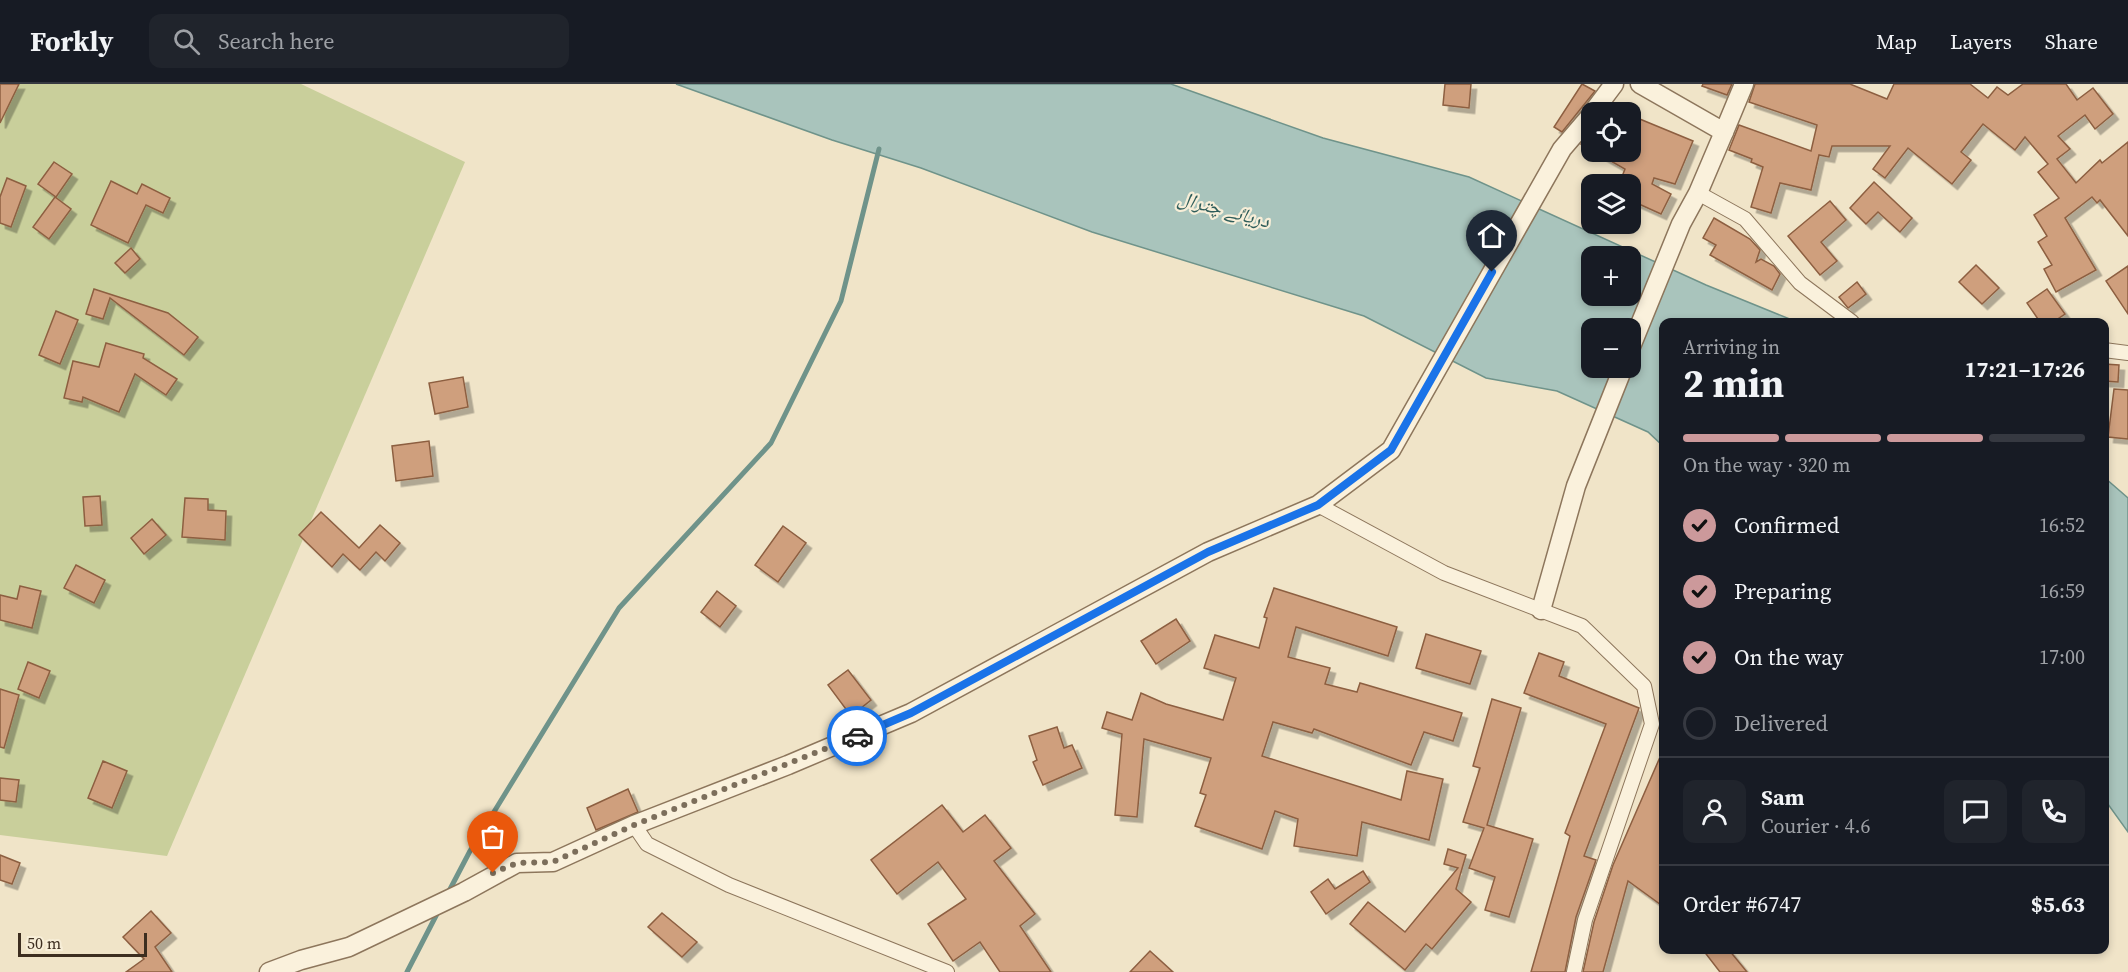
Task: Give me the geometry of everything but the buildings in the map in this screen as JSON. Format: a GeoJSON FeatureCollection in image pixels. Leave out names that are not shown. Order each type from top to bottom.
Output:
{"type":"FeatureCollection","features":[{"type":"Feature","properties":{"kind":"street"},"geometry":{"type":"LineString","coordinates":[[1600,102],[1614,84]]}},
{"type":"Feature","properties":{"kind":"street"},"geometry":{"type":"LineString","coordinates":[[1640,84],[1724,132]]}},
{"type":"Feature","properties":{"kind":"street"},"geometry":{"type":"LineString","coordinates":[[1641,322],[1681,224],[1698,193],[1744,84]]}},
{"type":"Feature","properties":{"kind":"street"},"geometry":{"type":"LineString","coordinates":[[269,972],[301,960],[349,947],[464,892],[517,863],[553,862],[634,825],[788,765],[911,713],[1208,552],[1318,505],[1391,450],[1562,149],[1581,126]]}},
{"type":"Feature","properties":{"kind":"street"},"geometry":{"type":"LineString","coordinates":[[1698,193],[1745,219],[1800,283],[1847,318]]}},
{"type":"Feature","properties":{"kind":"street"},"geometry":{"type":"LineString","coordinates":[[2109,351],[2128,353]]}},
{"type":"Feature","properties":{"kind":"street"},"geometry":{"type":"LineString","coordinates":[[1540,610],[1576,486],[1619,378]]}},
{"type":"Feature","properties":{"kind":"street"},"geometry":{"type":"LineString","coordinates":[[1318,505],[1444,573],[1582,626],[1644,686],[1652,724],[1585,920],[1574,972]]}},
{"type":"Feature","properties":{"kind":"street"},"geometry":{"type":"LineString","coordinates":[[634,825],[647,844],[729,885],[947,972]]}},
{"type":"Feature","properties":{"kind":"green space"},"geometry":{"type":"Polygon","coordinates":[[[0,84],[301,84],[465,162],[167,856],[0,835],[0,84]]]}},
{"type":"Feature","properties":{"kind":"water","name":"دریائے چترال"},"geometry":{"type":"Polygon","coordinates":[[[676,84],[1171,84],[1323,138],[1469,177],[1581,228],[1581,234],[1594,234],[1620,246],[1581,246],[1581,306],[1641,306],[1641,255],[1787,318],[1659,318],[1659,442],[1648,432],[1557,391],[1486,378],[1364,316],[1092,232],[921,168],[832,140],[676,84]]]}},
{"type":"Feature","properties":{"kind":"water"},"geometry":{"type":"Polygon","coordinates":[[[2109,481],[2128,498],[2128,832],[2109,806],[2109,481]]]}},
{"type":"Feature","properties":{"kind":"waterway"},"geometry":{"type":"LineString","coordinates":[[448,893],[470,851],[619,608],[771,443],[841,301],[879,149]]}},
{"type":"Feature","properties":{"kind":"waterway"},"geometry":{"type":"LineString","coordinates":[[407,972],[439,910]]}},
{"type":"Feature","properties":{"kind":"way so far"},"geometry":{"type":"LineString","coordinates":[[493,873],[517,863],[553,862],[634,825],[857,736]]}},
{"type":"Feature","properties":{"kind":"route"},"geometry":{"type":"LineString","coordinates":[[857,736],[911,713],[1208,552],[1318,505],[1391,450],[1492,272]]}}]}
